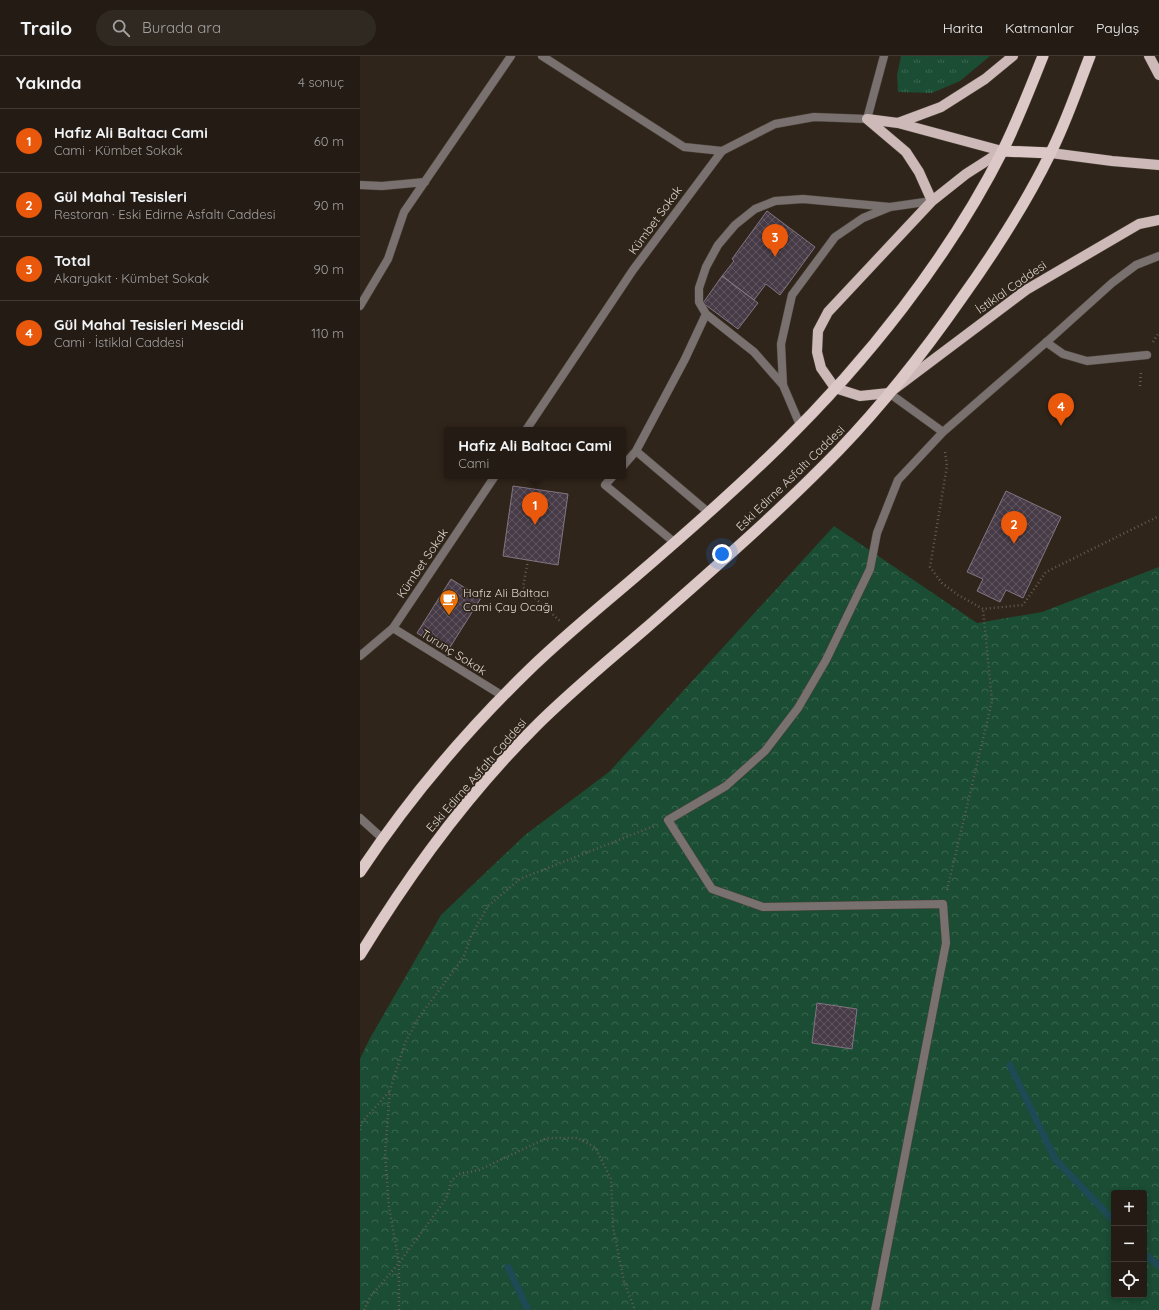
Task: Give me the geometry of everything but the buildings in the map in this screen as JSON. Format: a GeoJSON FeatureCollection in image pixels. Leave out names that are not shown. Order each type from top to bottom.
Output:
{"type":"FeatureCollection","features":[{"type":"Feature","properties":{"kind":"highway"},"geometry":{"type":"LineString","coordinates":[[360,872],[382,838],[438,765],[503,696],[531,668],[708,512],[800,426],[872,345],[929,270],[964,219],[1002,151],[1021,112],[1042,56]]}},
{"type":"Feature","properties":{"kind":"highway","name":"Eski Edirne Asfaltı Caddesi"},"geometry":{"type":"LineString","coordinates":[[360,955],[404,885],[438,839],[507,756],[570,694],[693,587],[796,493],[841,448],[889,393],[936,334],[981,270],[1020,209],[1051,153],[1090,56]]}},
{"type":"Feature","properties":{"kind":"highway"},"geometry":{"type":"LineString","coordinates":[[1002,151],[1051,153]]}},
{"type":"Feature","properties":{"kind":"main road"},"geometry":{"type":"LineString","coordinates":[[898,123],[941,107],[985,80],[1013,56]]}},
{"type":"Feature","properties":{"kind":"main road"},"geometry":{"type":"LineString","coordinates":[[1149,56],[1159,75]]}},
{"type":"Feature","properties":{"kind":"main road"},"geometry":{"type":"LineString","coordinates":[[867,119],[898,123],[1002,151]]}},
{"type":"Feature","properties":{"kind":"main road"},"geometry":{"type":"LineString","coordinates":[[867,119],[906,152],[919,172],[932,201]]}},
{"type":"Feature","properties":{"kind":"main road"},"geometry":{"type":"LineString","coordinates":[[889,393],[860,396],[835,388],[821,368],[817,352],[818,331],[828,312],[932,201],[966,174],[1002,151]]}},
{"type":"Feature","properties":{"kind":"main road"},"geometry":{"type":"LineString","coordinates":[[1051,153],[1112,162],[1159,165]]}},
{"type":"Feature","properties":{"kind":"main road","name":"İstiklal Caddesi"},"geometry":{"type":"LineString","coordinates":[[889,393],[1026,290],[1132,228],[1159,220]]}},
{"type":"Feature","properties":{"kind":"street"},"geometry":{"type":"LineString","coordinates":[[360,306],[388,259],[404,212],[511,56]]}},
{"type":"Feature","properties":{"kind":"street"},"geometry":{"type":"LineString","coordinates":[[542,56],[684,147],[722,151]]}},
{"type":"Feature","properties":{"kind":"street"},"geometry":{"type":"LineString","coordinates":[[867,119],[884,56]]}},
{"type":"Feature","properties":{"kind":"street","name":"Kümbet Sokak"},"geometry":{"type":"LineString","coordinates":[[528,427],[633,270],[722,151],[775,124],[814,117],[867,119]]}},
{"type":"Feature","properties":{"kind":"street"},"geometry":{"type":"LineString","coordinates":[[360,185],[382,186],[425,182]]}},
{"type":"Feature","properties":{"kind":"street"},"geometry":{"type":"LineString","coordinates":[[800,426],[783,385],[754,352],[706,314],[699,302],[699,288],[706,267],[718,245],[734,225],[755,209],[775,201],[803,199],[890,207],[932,201]]}},
{"type":"Feature","properties":{"kind":"street"},"geometry":{"type":"LineString","coordinates":[[783,385],[781,344],[792,295],[835,237],[863,218],[890,207]]}},
{"type":"Feature","properties":{"kind":"street"},"geometry":{"type":"LineString","coordinates":[[875,1310],[946,943],[943,904],[763,907],[712,889],[668,820],[726,786],[765,751],[798,708],[826,660],[870,569],[877,533],[898,480],[943,432],[1112,283],[1136,265],[1159,256]]}},
{"type":"Feature","properties":{"kind":"street"},"geometry":{"type":"LineString","coordinates":[[626,463],[636,451],[685,359],[706,314]]}},
{"type":"Feature","properties":{"kind":"street"},"geometry":{"type":"LineString","coordinates":[[1046,342],[1064,354],[1087,361],[1147,355]]}},
{"type":"Feature","properties":{"kind":"street"},"geometry":{"type":"LineString","coordinates":[[889,393],[943,432]]}},
{"type":"Feature","properties":{"kind":"street"},"geometry":{"type":"LineString","coordinates":[[636,451],[708,512]]}},
{"type":"Feature","properties":{"kind":"street","name":"Kümbet Sokak"},"geometry":{"type":"LineString","coordinates":[[360,656],[393,628],[493,479]]}},
{"type":"Feature","properties":{"kind":"street"},"geometry":{"type":"LineString","coordinates":[[610,479],[605,485],[674,542]]}},
{"type":"Feature","properties":{"kind":"street","name":"Turunç Sokak"},"geometry":{"type":"LineString","coordinates":[[393,628],[503,696]]}},
{"type":"Feature","properties":{"kind":"street"},"geometry":{"type":"LineString","coordinates":[[360,818],[382,838]]}},
{"type":"Feature","properties":{"kind":"path"},"geometry":{"type":"LineString","coordinates":[[943,432],[947,466],[930,567],[947,587],[983,609],[1023,605],[1046,572],[1159,516]]}},
{"type":"Feature","properties":{"kind":"path"},"geometry":{"type":"LineString","coordinates":[[528,560],[523,586],[572,632]]}},
{"type":"Feature","properties":{"kind":"path"},"geometry":{"type":"LineString","coordinates":[[943,904],[992,701],[983,609]]}},
{"type":"Feature","properties":{"kind":"path"},"geometry":{"type":"LineString","coordinates":[[399,1310],[399,1263],[389,1207],[385,1154],[390,1090],[404,1043],[419,1017],[462,960],[471,936],[488,906],[520,879],[668,820]]}},
{"type":"Feature","properties":{"kind":"path"},"geometry":{"type":"LineString","coordinates":[[360,1130],[362,1123],[390,1090]]}},
{"type":"Feature","properties":{"kind":"path"},"geometry":{"type":"LineString","coordinates":[[364,1310],[370,1297],[399,1263],[448,1196],[451,1181],[459,1174],[479,1170],[547,1138],[577,1138],[595,1147],[611,1179],[613,1226],[624,1282],[635,1310]]}},
{"type":"Feature","properties":{"kind":"green space"},"geometry":{"type":"Polygon","coordinates":[[[901,56],[990,56],[960,81],[932,93],[898,92],[897,75],[901,56]]]}},
{"type":"Feature","properties":{"kind":"green space"},"geometry":{"type":"Polygon","coordinates":[[[834,526],[977,623],[1042,612],[1159,567],[1159,1310],[360,1310],[360,1059],[369,1040],[441,915],[525,835],[609,772],[834,526]]]}},
{"type":"Feature","properties":{"kind":"waterway"},"geometry":{"type":"LineString","coordinates":[[1010,1065],[1055,1159],[1111,1218]]}},
{"type":"Feature","properties":{"kind":"waterway"},"geometry":{"type":"LineString","coordinates":[[1147,1256],[1159,1266]]}},
{"type":"Feature","properties":{"kind":"waterway"},"geometry":{"type":"LineString","coordinates":[[508,1267],[528,1310]]}},
{"type":"Feature","properties":{"kind":"place","name":"Total"},"geometry":{"type":"Point","coordinates":[775,257]}},
{"type":"Feature","properties":{"kind":"place","name":"Gül Mahal Tesisleri Mescidi"},"geometry":{"type":"Point","coordinates":[1061,426]}},
{"type":"Feature","properties":{"kind":"place","name":"Hafız Ali Baltacı Cami"},"geometry":{"type":"Point","coordinates":[535,525]}},
{"type":"Feature","properties":{"kind":"place","name":"Gül Mahal Tesisleri"},"geometry":{"type":"Point","coordinates":[1014,544]}},
{"type":"Feature","properties":{"kind":"place","name":"Hafız Ali Baltacı Cami Çay Ocağı"},"geometry":{"type":"Point","coordinates":[449,616]}}]}
